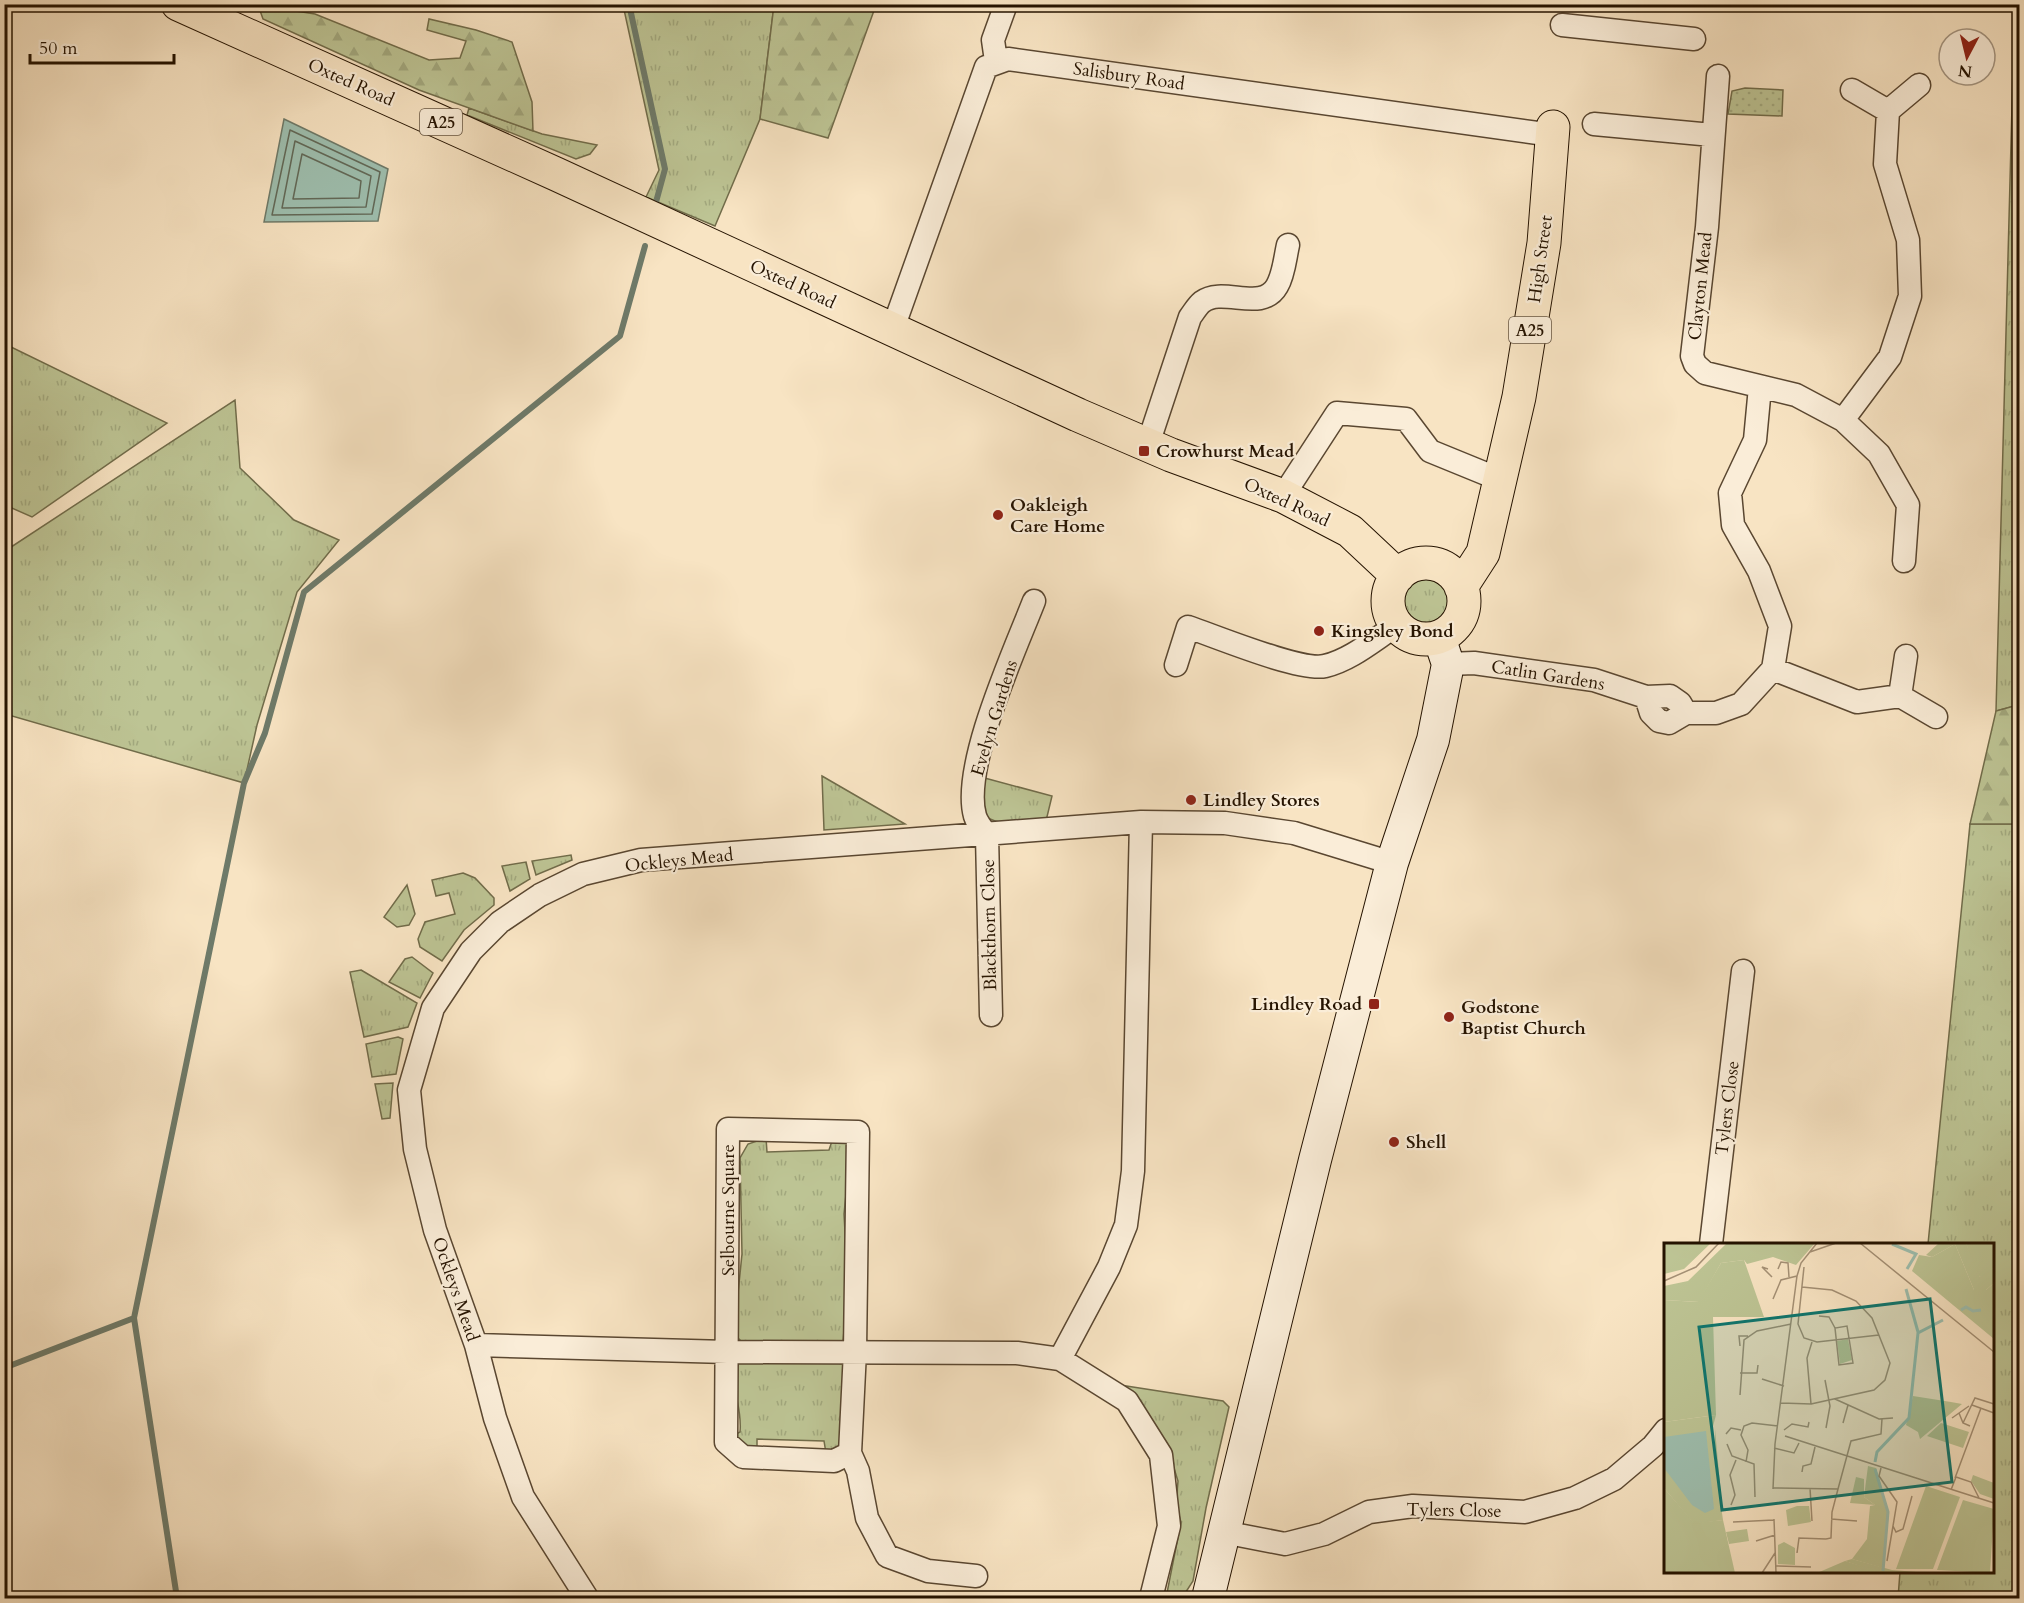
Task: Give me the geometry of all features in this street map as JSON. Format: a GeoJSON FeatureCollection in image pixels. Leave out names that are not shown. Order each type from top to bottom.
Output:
{"type":"FeatureCollection","features":[{"type":"Feature","properties":{"kind":"main road","name":"Oxted Road"},"geometry":{"type":"LineString","coordinates":[[178,4],[556,174],[892,331],[1148,444],[1283,496],[1350,531],[1398,576]]}},
{"type":"Feature","properties":{"kind":"main road","name":"High Street"},"geometry":{"type":"LineString","coordinates":[[1461,587],[1483,553],[1519,397],[1544,243],[1552,131]]}},
{"type":"Feature","properties":{"kind":"main road"},"geometry":{"type":"LineString","coordinates":[[1443,650],[1397,625],[1392,617],[1389,598],[1398,576],[1412,566],[1438,565],[1456,555],[1487,530]]}},
{"type":"Feature","properties":{"kind":"main road"},"geometry":{"type":"LineString","coordinates":[[1208,1599],[1392,863],[1433,740],[1443,650],[1462,613],[1464,598],[1461,587],[1448,570],[1438,565]]}},
{"type":"Feature","properties":{"kind":"street"},"geometry":{"type":"LineString","coordinates":[[892,331],[986,67],[996,62],[993,40],[1006,4]]}},
{"type":"Feature","properties":{"kind":"street"},"geometry":{"type":"LineString","coordinates":[[1562,25],[1694,39]]}},
{"type":"Feature","properties":{"kind":"street","name":"Salisbury Road"},"geometry":{"type":"LineString","coordinates":[[996,62],[1008,59],[1552,131]]}},
{"type":"Feature","properties":{"kind":"street","name":"Clayton Mead"},"geometry":{"type":"LineString","coordinates":[[1718,76],[1707,227],[1692,356],[1695,364],[1705,373],[1796,395],[1843,420],[1879,454],[1908,505],[1904,561]]}},
{"type":"Feature","properties":{"kind":"street"},"geometry":{"type":"LineString","coordinates":[[1843,420],[1890,357],[1910,296],[1908,240],[1885,164],[1888,111],[1919,84]]}},
{"type":"Feature","properties":{"kind":"street"},"geometry":{"type":"LineString","coordinates":[[1852,90],[1888,111]]}},
{"type":"Feature","properties":{"kind":"street"},"geometry":{"type":"LineString","coordinates":[[1594,124],[1712,135]]}},
{"type":"Feature","properties":{"kind":"street"},"geometry":{"type":"LineString","coordinates":[[1148,444],[1190,317],[1200,303],[1210,297],[1258,298],[1274,291],[1282,274],[1288,244]]}},
{"type":"Feature","properties":{"kind":"street"},"geometry":{"type":"LineString","coordinates":[[1760,387],[1755,440],[1730,493],[1733,525],[1759,572],[1780,626],[1773,669],[1857,702],[1900,696],[1936,717]]}},
{"type":"Feature","properties":{"kind":"street"},"geometry":{"type":"LineString","coordinates":[[1283,496],[1337,413],[1406,419],[1430,451],[1501,480]]}},
{"type":"Feature","properties":{"kind":"street","name":"Evelyn Gardens"},"geometry":{"type":"LineString","coordinates":[[987,836],[975,817],[975,775],[1003,680],[1034,602]]}},
{"type":"Feature","properties":{"kind":"street"},"geometry":{"type":"LineString","coordinates":[[1176,665],[1188,627],[1296,663],[1323,667],[1342,660],[1397,625]]}},
{"type":"Feature","properties":{"kind":"street","name":"Catlin Gardens"},"geometry":{"type":"LineString","coordinates":[[1443,650],[1474,663],[1594,680],[1646,697],[1651,713],[1659,721],[1669,723],[1686,713],[1716,712],[1741,704],[1773,669]]}},
{"type":"Feature","properties":{"kind":"street"},"geometry":{"type":"LineString","coordinates":[[1900,696],[1906,656]]}},
{"type":"Feature","properties":{"kind":"street"},"geometry":{"type":"LineString","coordinates":[[1060,1359],[1109,1267],[1126,1225],[1133,1171],[1141,822],[1225,823],[1294,833],[1392,863]]}},
{"type":"Feature","properties":{"kind":"street","name":"Ockleys Mead"},"geometry":{"type":"LineString","coordinates":[[587,1599],[524,1497],[495,1418],[476,1345],[435,1230],[416,1149],[409,1090],[433,1008],[471,951],[500,922],[540,895],[583,874],[641,860],[987,836],[1141,822]]}},
{"type":"Feature","properties":{"kind":"street","name":"Blackthorn Close"},"geometry":{"type":"LineString","coordinates":[[987,836],[991,1015]]}},
{"type":"Feature","properties":{"kind":"street","name":"Tylers Close"},"geometry":{"type":"LineString","coordinates":[[1711,1243],[1743,971]]}},
{"type":"Feature","properties":{"kind":"street","name":"Selbourne Square"},"geometry":{"type":"LineString","coordinates":[[728,1129],[858,1132],[855,1351],[850,1453],[834,1461],[743,1456],[726,1442],[728,1129]]}},
{"type":"Feature","properties":{"kind":"street"},"geometry":{"type":"LineString","coordinates":[[476,1345],[727,1352],[1017,1353],[1060,1359],[1127,1401],[1161,1455],[1169,1526],[1151,1599]]}},
{"type":"Feature","properties":{"kind":"street","name":"Tylers Close"},"geometry":{"type":"LineString","coordinates":[[1223,1532],[1285,1544],[1324,1534],[1369,1512],[1413,1506],[1525,1512],[1575,1498],[1614,1479],[1653,1446],[1664,1431]]}},
{"type":"Feature","properties":{"kind":"street"},"geometry":{"type":"LineString","coordinates":[[850,1453],[858,1471],[867,1518],[888,1556],[928,1571],[976,1576]]}},
{"type":"Feature","properties":{"kind":"green space"},"geometry":{"type":"Polygon","coordinates":[[[258,5],[315,14],[429,60],[460,58],[466,41],[427,30],[429,19],[476,30],[512,42],[532,102],[533,131],[419,90],[263,19],[258,5]]]}},
{"type":"Feature","properties":{"kind":"green space"},"geometry":{"type":"Polygon","coordinates":[[[623,5],[774,5],[760,119],[715,226],[646,197],[659,170],[623,5]]]}},
{"type":"Feature","properties":{"kind":"green space"},"geometry":{"type":"Polygon","coordinates":[[[774,5],[876,5],[828,138],[760,119],[774,5]]]}},
{"type":"Feature","properties":{"kind":"green space"},"geometry":{"type":"Polygon","coordinates":[[[2014,30],[2019,30],[2019,684],[2018,705],[1996,711],[2014,30]]]}},
{"type":"Feature","properties":{"kind":"green space"},"geometry":{"type":"Polygon","coordinates":[[[1745,88],[1783,90],[1782,116],[1728,114],[1732,91],[1745,88]]]}},
{"type":"Feature","properties":{"kind":"green space"},"geometry":{"type":"Polygon","coordinates":[[[469,108],[542,134],[597,145],[590,154],[576,159],[467,115],[469,108]]]}},
{"type":"Feature","properties":{"kind":"green space"},"geometry":{"type":"Polygon","coordinates":[[[4,344],[167,423],[32,517],[5,505],[4,344]]]}},
{"type":"Feature","properties":{"kind":"green space"},"geometry":{"type":"Polygon","coordinates":[[[235,400],[240,468],[294,520],[339,540],[297,592],[257,725],[244,783],[5,714],[5,551],[235,400]]]}},
{"type":"Feature","properties":{"kind":"green space"},"geometry":{"type":"Polygon","coordinates":[[[1421,574],[1431,574],[1445,581],[1452,600],[1445,619],[1431,626],[1421,626],[1411,622],[1404,615],[1400,605],[1400,595],[1404,585],[1411,578],[1421,574]]]}},
{"type":"Feature","properties":{"kind":"green space"},"geometry":{"type":"Polygon","coordinates":[[[2019,684],[2019,824],[1970,824],[1996,711],[2018,705],[2019,684]]]}},
{"type":"Feature","properties":{"kind":"green space"},"geometry":{"type":"Polygon","coordinates":[[[822,776],[905,824],[824,830],[822,776]]]}},
{"type":"Feature","properties":{"kind":"green space"},"geometry":{"type":"Polygon","coordinates":[[[981,777],[1052,796],[1046,821],[1001,822],[986,817],[982,807],[981,777]]]}},
{"type":"Feature","properties":{"kind":"green space"},"geometry":{"type":"Polygon","coordinates":[[[1970,824],[2019,824],[2019,1598],[1898,1598],[1900,1573],[1994,1573],[1994,1243],[1928,1243],[1970,824]]]}},
{"type":"Feature","properties":{"kind":"green space"},"geometry":{"type":"Polygon","coordinates":[[[571,855],[572,860],[536,875],[532,861],[571,855]]]}},
{"type":"Feature","properties":{"kind":"green space"},"geometry":{"type":"Polygon","coordinates":[[[526,862],[530,879],[510,891],[502,866],[526,862]]]}},
{"type":"Feature","properties":{"kind":"green space"},"geometry":{"type":"Polygon","coordinates":[[[463,873],[475,878],[494,898],[494,905],[464,930],[442,961],[420,947],[418,939],[425,922],[455,914],[449,893],[436,896],[432,880],[463,873]]]}},
{"type":"Feature","properties":{"kind":"green space"},"geometry":{"type":"Polygon","coordinates":[[[407,885],[415,914],[409,925],[397,927],[384,917],[407,885]]]}},
{"type":"Feature","properties":{"kind":"green space"},"geometry":{"type":"Polygon","coordinates":[[[412,957],[433,973],[420,998],[389,982],[405,959],[412,957]]]}},
{"type":"Feature","properties":{"kind":"green space"},"geometry":{"type":"Polygon","coordinates":[[[361,970],[417,1003],[408,1027],[364,1037],[350,972],[361,970]]]}},
{"type":"Feature","properties":{"kind":"green space"},"geometry":{"type":"Polygon","coordinates":[[[398,1037],[403,1039],[396,1074],[372,1077],[366,1044],[398,1037]]]}},
{"type":"Feature","properties":{"kind":"green space"},"geometry":{"type":"Polygon","coordinates":[[[393,1083],[390,1118],[382,1119],[375,1084],[393,1083]]]}},
{"type":"Feature","properties":{"kind":"green space"},"geometry":{"type":"Polygon","coordinates":[[[766,1138],[767,1152],[829,1150],[833,1138],[845,1140],[851,1146],[844,1214],[848,1285],[843,1342],[745,1345],[737,1337],[736,1313],[742,1254],[740,1158],[748,1144],[766,1138]]]}},
{"type":"Feature","properties":{"kind":"green space"},"geometry":{"type":"Polygon","coordinates":[[[753,1356],[847,1364],[840,1448],[826,1453],[824,1441],[757,1439],[757,1450],[737,1444],[736,1434],[740,1432],[740,1421],[734,1385],[735,1368],[739,1358],[753,1356]]]}},
{"type":"Feature","properties":{"kind":"green space"},"geometry":{"type":"Polygon","coordinates":[[[1120,1385],[1223,1401],[1229,1407],[1206,1508],[1193,1581],[1182,1598],[1166,1598],[1181,1522],[1176,1505],[1178,1481],[1169,1452],[1120,1385]]]}},
{"type":"Feature","properties":{"kind":"water"},"geometry":{"type":"Polygon","coordinates":[[[284,119],[388,169],[378,221],[264,222],[284,119]]]}},
{"type":"Feature","properties":{"kind":"waterway"},"geometry":{"type":"LineString","coordinates":[[629,4],[665,169],[656,202]]}},
{"type":"Feature","properties":{"kind":"waterway"},"geometry":{"type":"LineString","coordinates":[[4,1368],[134,1318],[244,783],[265,733],[304,592],[620,336],[645,246]]}},
{"type":"Feature","properties":{"kind":"waterway"},"geometry":{"type":"LineString","coordinates":[[134,1318],[177,1598]]}},
{"type":"Feature","properties":{"kind":"place","name":"Crowhurst Mead"},"geometry":{"type":"Point","coordinates":[1144,451]}},
{"type":"Feature","properties":{"kind":"place","name":"Oakleigh Care Home"},"geometry":{"type":"Point","coordinates":[998,515]}},
{"type":"Feature","properties":{"kind":"place","name":"Kingsley Bond"},"geometry":{"type":"Point","coordinates":[1319,631]}},
{"type":"Feature","properties":{"kind":"place","name":"Lindley Stores"},"geometry":{"type":"Point","coordinates":[1191,800]}},
{"type":"Feature","properties":{"kind":"place","name":"Lindley Road"},"geometry":{"type":"Point","coordinates":[1374,1004]}},
{"type":"Feature","properties":{"kind":"place","name":"Godstone Baptist Church"},"geometry":{"type":"Point","coordinates":[1449,1017]}},
{"type":"Feature","properties":{"kind":"place","name":"Shell"},"geometry":{"type":"Point","coordinates":[1394,1142]}}]}
